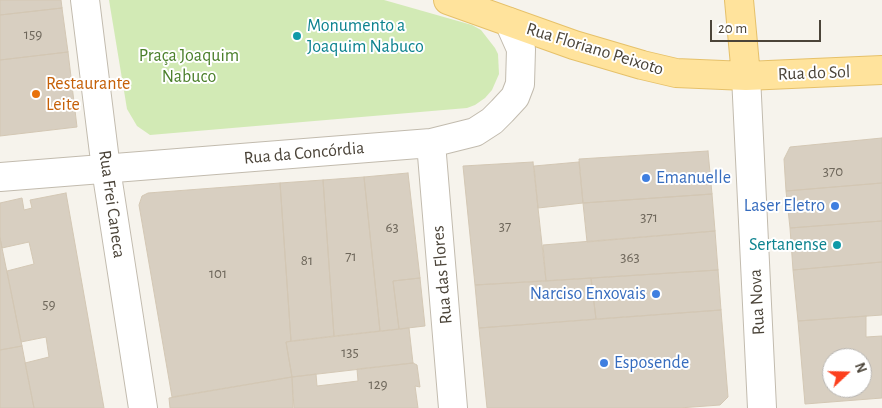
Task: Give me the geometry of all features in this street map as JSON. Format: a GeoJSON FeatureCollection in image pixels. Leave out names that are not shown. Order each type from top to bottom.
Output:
{"type":"FeatureCollection","features":[{"type":"Feature","properties":{"kind":"main road","name":"Rua Floriano Peixoto"},"geometry":{"type":"LineString","coordinates":[[448,0],[574,45],[642,65],[676,73],[746,76]]}},
{"type":"Feature","properties":{"kind":"main road"},"geometry":{"type":"LineString","coordinates":[[739,0],[746,76]]}},
{"type":"Feature","properties":{"kind":"main road","name":"Rua do Sol"},"geometry":{"type":"LineString","coordinates":[[746,76],[882,70]]}},
{"type":"Feature","properties":{"kind":"street","name":"Rua Frei Caneca"},"geometry":{"type":"LineString","coordinates":[[85,0],[106,169],[143,408]]}},
{"type":"Feature","properties":{"kind":"street","name":"Rua da Concórdia"},"geometry":{"type":"LineString","coordinates":[[0,177],[431,142],[475,132],[492,121],[515,97],[520,84],[521,49],[509,22]]}},
{"type":"Feature","properties":{"kind":"street","name":"Rua Nova"},"geometry":{"type":"LineString","coordinates":[[746,76],[762,408]]}},
{"type":"Feature","properties":{"kind":"street","name":"Rua das Flores"},"geometry":{"type":"LineString","coordinates":[[431,142],[453,408]]}},
{"type":"Feature","properties":{"kind":"green space","name":"Praça Joaquim Nabuco"},"geometry":{"type":"Polygon","coordinates":[[[109,0],[384,0],[472,25],[481,30],[498,54],[499,74],[492,90],[485,98],[467,108],[150,135],[137,126],[127,109],[109,0]]]}},
{"type":"Feature","properties":{"kind":"building"},"geometry":{"type":"Polygon","coordinates":[[[0,0],[61,0],[62,8],[0,15],[0,0]]]}},
{"type":"Feature","properties":{"kind":"building"},"geometry":{"type":"Polygon","coordinates":[[[62,8],[68,52],[0,60],[0,15],[62,8]]]}},
{"type":"Feature","properties":{"kind":"building","name":"Restaurante Leite"},"geometry":{"type":"Polygon","coordinates":[[[68,52],[77,127],[0,136],[0,60],[68,52]]]}},
{"type":"Feature","properties":{"kind":"building"},"geometry":{"type":"Polygon","coordinates":[[[882,138],[882,183],[786,191],[784,159],[790,147],[882,138]]]}},
{"type":"Feature","properties":{"kind":"building","name":"Emanuelle"},"geometry":{"type":"Polygon","coordinates":[[[708,151],[712,194],[583,203],[579,159],[708,151]]]}},
{"type":"Feature","properties":{"kind":"building"},"geometry":{"type":"Polygon","coordinates":[[[533,162],[546,281],[475,285],[463,166],[533,162]]]}},
{"type":"Feature","properties":{"kind":"building"},"geometry":{"type":"Polygon","coordinates":[[[579,162],[583,203],[538,208],[534,166],[579,162]]]}},
{"type":"Feature","properties":{"kind":"building"},"geometry":{"type":"Polygon","coordinates":[[[408,173],[420,278],[393,281],[399,329],[380,331],[364,177],[408,173]]]}},
{"type":"Feature","properties":{"kind":"building"},"geometry":{"type":"Polygon","coordinates":[[[364,177],[380,331],[334,336],[323,180],[364,177]]]}},
{"type":"Feature","properties":{"kind":"building"},"geometry":{"type":"Polygon","coordinates":[[[323,180],[334,336],[291,341],[280,183],[323,180]]]}},
{"type":"Feature","properties":{"kind":"building"},"geometry":{"type":"Polygon","coordinates":[[[280,183],[291,341],[286,342],[292,377],[172,397],[139,205],[142,196],[148,193],[280,183]]]}},
{"type":"Feature","properties":{"kind":"building","name":"Laser Eletro"},"geometry":{"type":"Polygon","coordinates":[[[882,183],[882,221],[790,228],[786,191],[882,183]]]}},
{"type":"Feature","properties":{"kind":"building"},"geometry":{"type":"Polygon","coordinates":[[[66,193],[104,408],[34,408],[25,363],[49,357],[46,337],[21,342],[7,271],[34,264],[29,242],[2,248],[0,238],[0,203],[22,198],[24,210],[32,208],[30,200],[66,193]]]}},
{"type":"Feature","properties":{"kind":"building"},"geometry":{"type":"Polygon","coordinates":[[[712,194],[715,231],[587,242],[583,203],[712,194]]]}},
{"type":"Feature","properties":{"kind":"building","name":"Sertanense"},"geometry":{"type":"Polygon","coordinates":[[[882,221],[882,262],[793,270],[790,228],[882,221]]]}},
{"type":"Feature","properties":{"kind":"building"},"geometry":{"type":"Polygon","coordinates":[[[715,231],[718,270],[546,281],[543,245],[715,231]]]}},
{"type":"Feature","properties":{"kind":"building"},"geometry":{"type":"Polygon","coordinates":[[[0,238],[22,346],[0,350],[0,238]]]}},
{"type":"Feature","properties":{"kind":"building"},"geometry":{"type":"Polygon","coordinates":[[[882,262],[882,315],[798,321],[793,270],[882,262]]]}},
{"type":"Feature","properties":{"kind":"building","name":"Narciso Enxovais"},"geometry":{"type":"Polygon","coordinates":[[[718,270],[721,310],[596,319],[591,278],[718,270]]]}},
{"type":"Feature","properties":{"kind":"building"},"geometry":{"type":"Polygon","coordinates":[[[420,278],[425,326],[399,329],[393,281],[420,278]]]}},
{"type":"Feature","properties":{"kind":"building"},"geometry":{"type":"Polygon","coordinates":[[[591,278],[596,319],[479,328],[475,285],[591,278]]]}},
{"type":"Feature","properties":{"kind":"building","name":"Esposende"},"geometry":{"type":"Polygon","coordinates":[[[721,310],[728,397],[720,405],[679,408],[487,408],[479,328],[721,310]]]}},
{"type":"Feature","properties":{"kind":"building"},"geometry":{"type":"Polygon","coordinates":[[[866,316],[866,337],[882,336],[882,398],[805,404],[798,321],[866,316]]]}},
{"type":"Feature","properties":{"kind":"building"},"geometry":{"type":"Polygon","coordinates":[[[409,328],[413,363],[292,377],[286,342],[409,328]]]}},
{"type":"Feature","properties":{"kind":"building"},"geometry":{"type":"Polygon","coordinates":[[[22,346],[34,408],[0,408],[0,350],[22,346]]]}},
{"type":"Feature","properties":{"kind":"building"},"geometry":{"type":"Polygon","coordinates":[[[413,363],[417,365],[420,387],[415,386],[418,408],[294,408],[292,377],[316,374],[317,386],[358,381],[357,369],[413,363]]]}},
{"type":"Feature","properties":{"kind":"building"},"geometry":{"type":"Polygon","coordinates":[[[292,377],[293,408],[170,408],[169,398],[292,377]]]}},
{"type":"Feature","properties":{"kind":"place","name":"Monumento a Joaquim Nabuco"},"geometry":{"type":"Point","coordinates":[297,36]}},
{"type":"Feature","properties":{"kind":"place","name":"Restaurante Leite"},"geometry":{"type":"Point","coordinates":[36,94]}},
{"type":"Feature","properties":{"kind":"place","name":"Emanuelle"},"geometry":{"type":"Point","coordinates":[646,178]}},
{"type":"Feature","properties":{"kind":"place","name":"Laser Eletro"},"geometry":{"type":"Point","coordinates":[835,206]}},
{"type":"Feature","properties":{"kind":"place","name":"Sertanense"},"geometry":{"type":"Point","coordinates":[837,245]}},
{"type":"Feature","properties":{"kind":"place","name":"Narciso Enxovais"},"geometry":{"type":"Point","coordinates":[656,294]}},
{"type":"Feature","properties":{"kind":"place","name":"Esposende"},"geometry":{"type":"Point","coordinates":[604,363]}}]}
